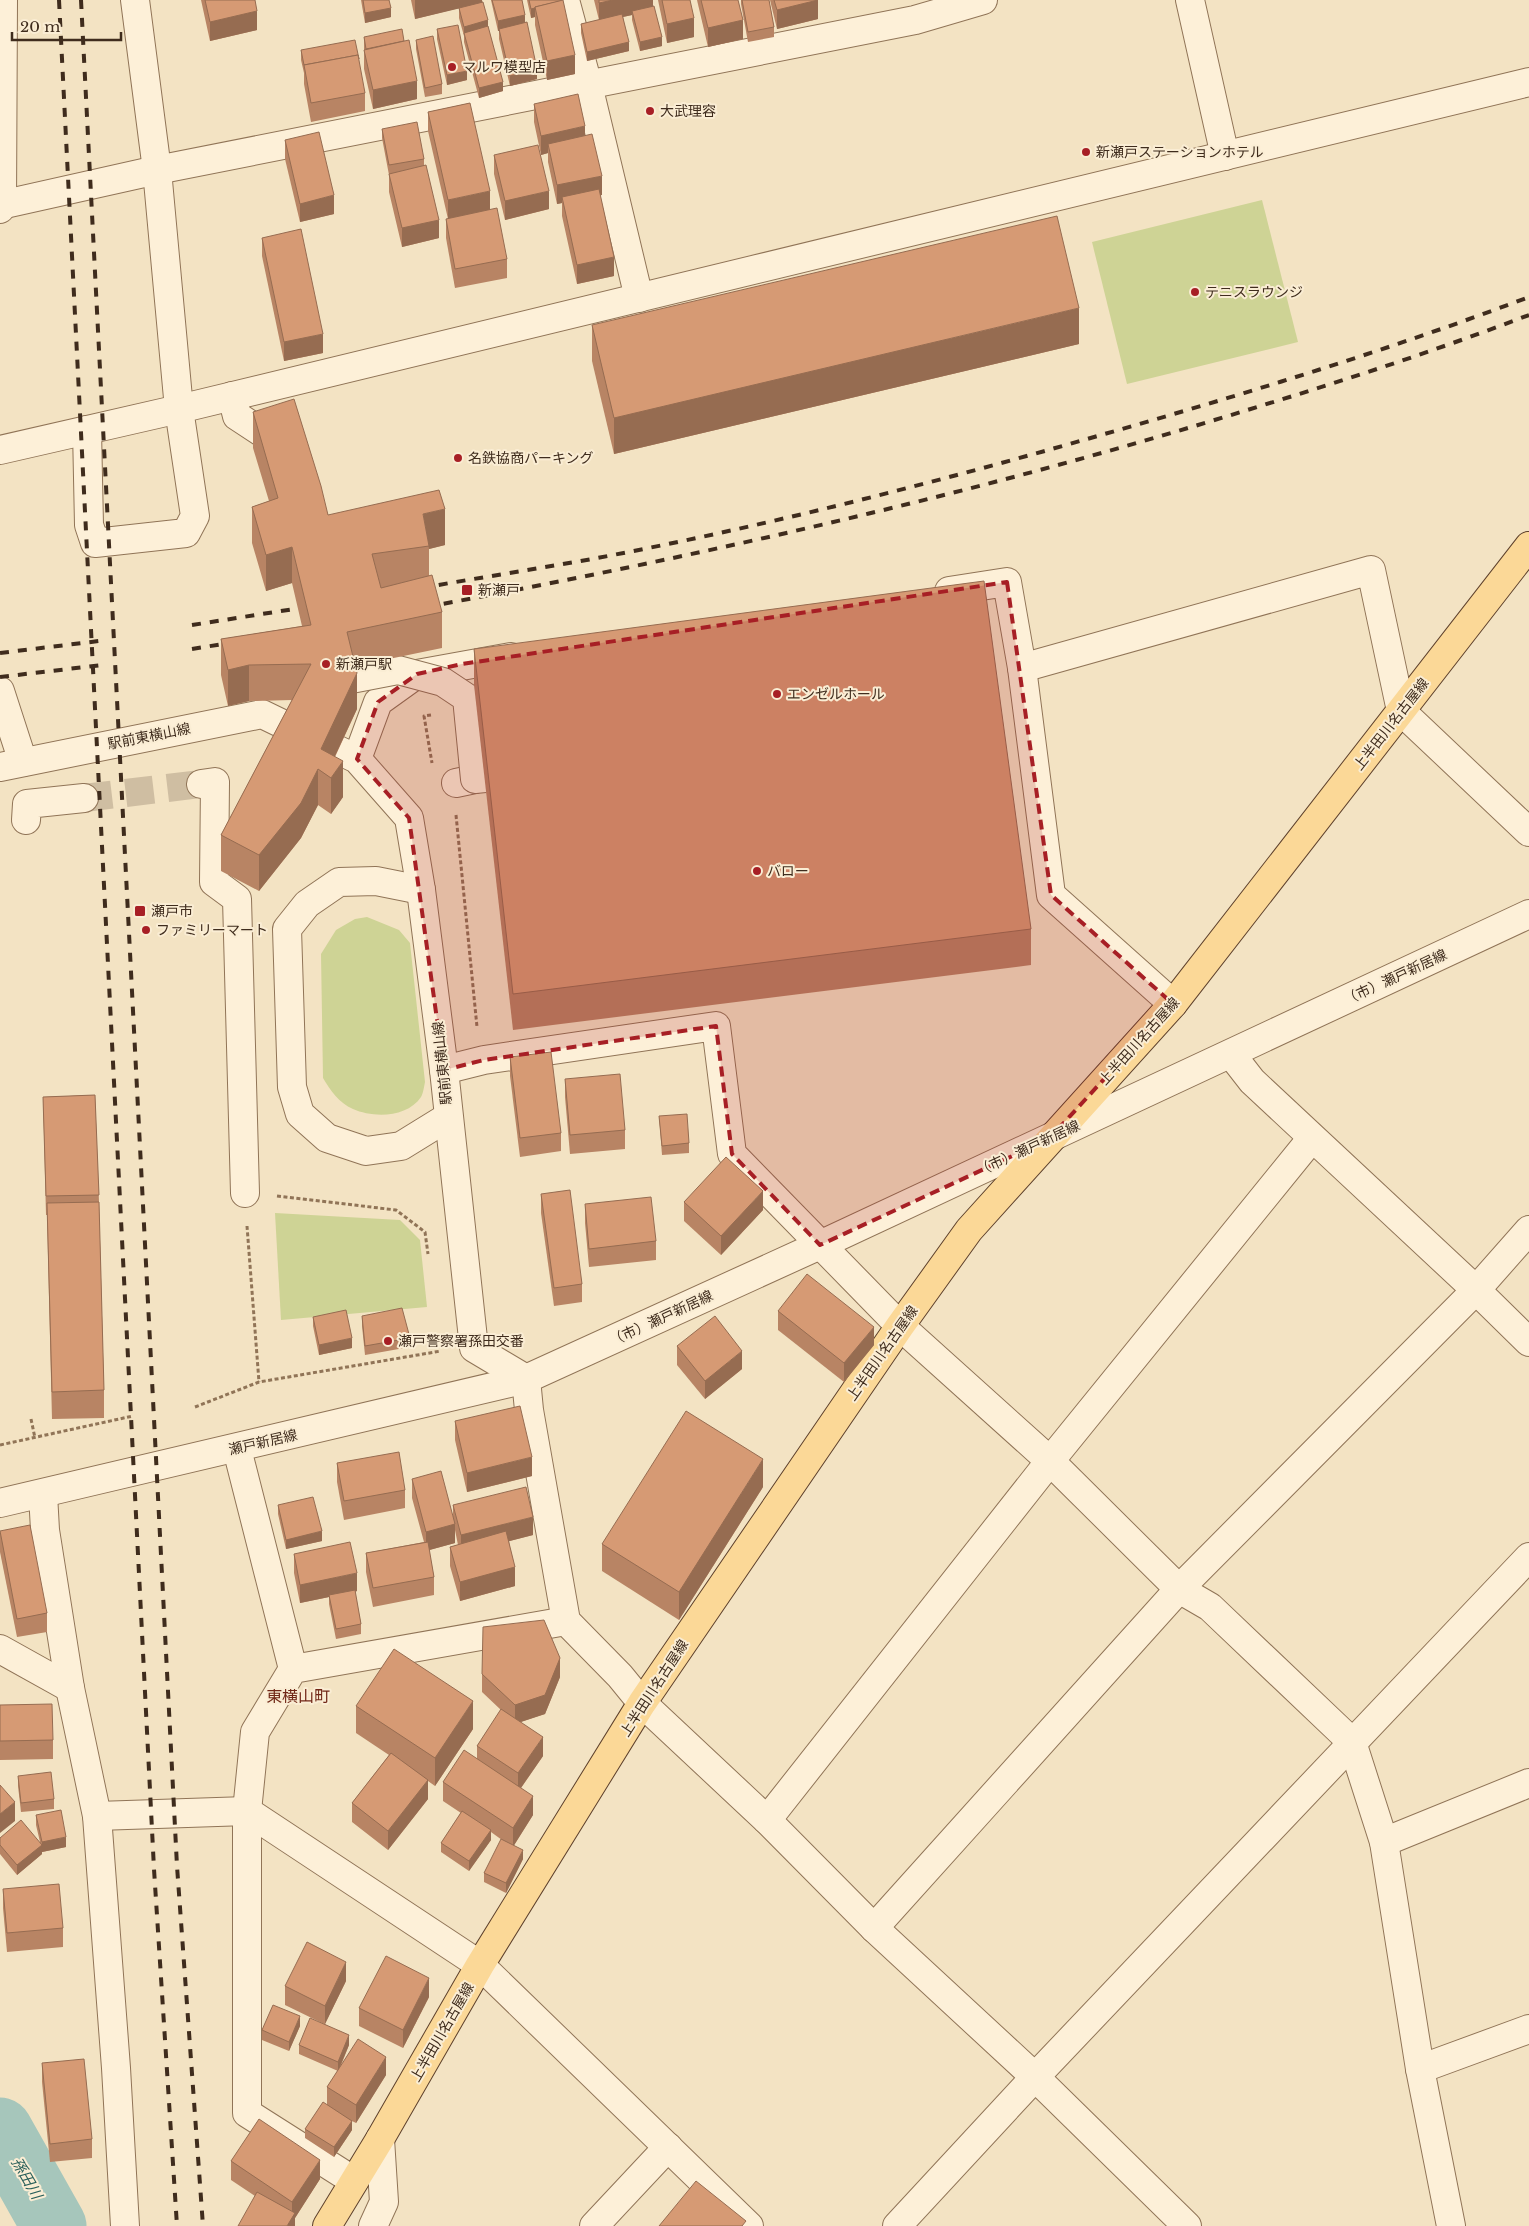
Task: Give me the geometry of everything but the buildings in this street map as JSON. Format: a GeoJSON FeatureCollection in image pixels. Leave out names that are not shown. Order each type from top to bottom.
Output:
{"type":"FeatureCollection","features":[{"type":"Feature","properties":{"kind":"main road","name":"上半田川名古屋線"},"geometry":{"type":"LineString","coordinates":[[327,2226],[380,2140],[480,1965],[642,1703],[900,1326],[968,1230],[1173,1004],[1529,546]]}},
{"type":"Feature","properties":{"kind":"street"},"geometry":{"type":"LineString","coordinates":[[2,0],[1,206],[157,170],[916,20],[983,0]]}},
{"type":"Feature","properties":{"kind":"street"},"geometry":{"type":"LineString","coordinates":[[87,430],[89,525],[95,544],[186,533],[195,516],[179,409],[157,170],[135,0]]}},
{"type":"Feature","properties":{"kind":"street"},"geometry":{"type":"LineString","coordinates":[[565,0],[588,85],[639,298]]}},
{"type":"Feature","properties":{"kind":"street"},"geometry":{"type":"LineString","coordinates":[[1190,0],[1225,156]]}},
{"type":"Feature","properties":{"kind":"street"},"geometry":{"type":"LineString","coordinates":[[0,450],[179,409],[1529,82]]}},
{"type":"Feature","properties":{"kind":"street"},"geometry":{"type":"LineString","coordinates":[[232,396],[237,416],[275,441]]}},
{"type":"Feature","properties":{"kind":"street"},"geometry":{"type":"LineString","coordinates":[[1022,668],[1371,570],[1401,711],[1529,832]]}},
{"type":"Feature","properties":{"kind":"street"},"geometry":{"type":"LineString","coordinates":[[929,594],[1007,582],[1022,668],[1051,895],[1173,1004]]}},
{"type":"Feature","properties":{"kind":"street"},"geometry":{"type":"LineString","coordinates":[[313,763],[342,746],[378,702],[417,674],[462,664],[540,652]]}},
{"type":"Feature","properties":{"kind":"street"},"geometry":{"type":"LineString","coordinates":[[332,683],[398,670],[443,682],[467,698],[462,778]]}},
{"type":"Feature","properties":{"kind":"street"},"geometry":{"type":"LineString","coordinates":[[0,691],[12,764]]}},
{"type":"Feature","properties":{"kind":"street","name":"駅前東横山線"},"geometry":{"type":"LineString","coordinates":[[12,764],[262,714],[295,730]]}},
{"type":"Feature","properties":{"kind":"street","name":"駅前東横山線"},"geometry":{"type":"LineString","coordinates":[[342,746],[409,818],[421,890],[444,1070],[474,1348],[526,1379]]}},
{"type":"Feature","properties":{"kind":"street"},"geometry":{"type":"LineString","coordinates":[[201,784],[215,782],[214,882],[240,892],[244,1192]]}},
{"type":"Feature","properties":{"kind":"street"},"geometry":{"type":"LineString","coordinates":[[26,820],[27,804],[84,798]]}},
{"type":"Feature","properties":{"kind":"street"},"geometry":{"type":"LineString","coordinates":[[421,890],[376,881],[339,882],[306,904],[287,930],[292,1087],[300,1114],[327,1138],[366,1151],[401,1146],[448,1117]]}},
{"type":"Feature","properties":{"kind":"street","name":"（市）瀬戸新居線"},"geometry":{"type":"LineString","coordinates":[[526,1379],[1049,1139],[1529,914]]}},
{"type":"Feature","properties":{"kind":"street"},"geometry":{"type":"LineString","coordinates":[[444,1070],[484,1060],[716,1026],[732,1154],[900,1326],[1050,1460],[1179,1590],[1210,1607],[1352,1742],[1384,1842],[1420,2069],[1451,2226]]}},
{"type":"Feature","properties":{"kind":"street"},"geometry":{"type":"LineString","coordinates":[[1230,1054],[1252,1080],[1312,1138],[1476,1290],[1529,1342]]}},
{"type":"Feature","properties":{"kind":"street"},"geometry":{"type":"LineString","coordinates":[[767,1820],[1050,1460],[1312,1138]]}},
{"type":"Feature","properties":{"kind":"street"},"geometry":{"type":"LineString","coordinates":[[874,1928],[1179,1590],[1476,1290],[1529,1230]]}},
{"type":"Feature","properties":{"kind":"street"},"geometry":{"type":"LineString","coordinates":[[526,1379],[529,1410],[566,1621],[620,1676],[642,1703],[767,1820],[874,1928],[1035,2077],[1187,2226]]}},
{"type":"Feature","properties":{"kind":"street","name":"瀬戸新居線"},"geometry":{"type":"LineString","coordinates":[[0,1503],[526,1379]]}},
{"type":"Feature","properties":{"kind":"street"},"geometry":{"type":"LineString","coordinates":[[237,1448],[294,1670],[255,1732],[247,1811],[247,2113],[354,2181]]}},
{"type":"Feature","properties":{"kind":"street"},"geometry":{"type":"LineString","coordinates":[[43,1494],[45,1530],[70,1688],[96,1816],[116,2068],[125,2226]]}},
{"type":"Feature","properties":{"kind":"street"},"geometry":{"type":"LineString","coordinates":[[897,2226],[1035,2077],[1529,1557]]}},
{"type":"Feature","properties":{"kind":"street"},"geometry":{"type":"LineString","coordinates":[[294,1670],[566,1621]]}},
{"type":"Feature","properties":{"kind":"street"},"geometry":{"type":"LineString","coordinates":[[0,1649],[70,1688]]}},
{"type":"Feature","properties":{"kind":"street"},"geometry":{"type":"LineString","coordinates":[[1384,1842],[1529,1783]]}},
{"type":"Feature","properties":{"kind":"street"},"geometry":{"type":"LineString","coordinates":[[96,1816],[247,1811],[480,1965],[749,2226]]}},
{"type":"Feature","properties":{"kind":"street"},"geometry":{"type":"LineString","coordinates":[[1420,2069],[1529,2029]]}},
{"type":"Feature","properties":{"kind":"street"},"geometry":{"type":"LineString","coordinates":[[373,2226],[384,2202],[380,2140]]}},
{"type":"Feature","properties":{"kind":"street"},"geometry":{"type":"LineString","coordinates":[[594,2226],[668,2147]]}},
{"type":"Feature","properties":{"kind":"path"},"geometry":{"type":"LineString","coordinates":[[437,713],[424,716],[462,778]]}},
{"type":"Feature","properties":{"kind":"path"},"geometry":{"type":"LineString","coordinates":[[451,811],[457,816],[477,1026],[484,1060]]}},
{"type":"Feature","properties":{"kind":"path"},"geometry":{"type":"LineString","coordinates":[[259,1382],[244,1192],[396,1210],[425,1232],[429,1259]]}},
{"type":"Feature","properties":{"kind":"path"},"geometry":{"type":"LineString","coordinates":[[195,1407],[259,1382],[442,1351],[441,1341]]}},
{"type":"Feature","properties":{"kind":"path"},"geometry":{"type":"LineString","coordinates":[[0,1445],[134,1416]]}},
{"type":"Feature","properties":{"kind":"path"},"geometry":{"type":"LineString","coordinates":[[31,1420],[35,1438]]}},
{"type":"Feature","properties":{"kind":"highlighted area"},"geometry":{"type":"Polygon","coordinates":[[[1007,582],[1051,895],[1173,1004],[1049,1139],[820,1245],[732,1154],[716,1026],[484,1060],[444,1070],[409,818],[357,759],[378,702],[417,674],[462,664],[1007,582]]]}},
{"type":"Feature","properties":{"kind":"green space","name":"テニスラウンジ"},"geometry":{"type":"Polygon","coordinates":[[[1262,200],[1298,342],[1127,384],[1092,242],[1262,200]]]}},
{"type":"Feature","properties":{"kind":"green space"},"geometry":{"type":"Polygon","coordinates":[[[367,917],[399,930],[410,943],[425,1082],[422,1096],[415,1104],[399,1112],[380,1115],[361,1112],[343,1103],[335,1096],[323,1078],[321,954],[336,930],[355,919],[367,917]]]}},
{"type":"Feature","properties":{"kind":"green space"},"geometry":{"type":"Polygon","coordinates":[[[275,1213],[400,1220],[420,1240],[427,1307],[281,1320],[275,1213]]]}},
{"type":"Feature","properties":{"kind":"waterway","name":"孫田川"},"geometry":{"type":"LineString","coordinates":[[0,2130],[54,2226]]}},
{"type":"Feature","properties":{"kind":"tunnel"},"geometry":{"type":"LineString","coordinates":[[84,798],[201,784]]}},
{"type":"Feature","properties":{"kind":"railway"},"geometry":{"type":"LineString","coordinates":[[59,0],[154,1869],[177,2226]]}},
{"type":"Feature","properties":{"kind":"railway"},"geometry":{"type":"LineString","coordinates":[[81,0],[177,1866],[203,2226]]}},
{"type":"Feature","properties":{"kind":"railway"},"geometry":{"type":"LineString","coordinates":[[421,588],[592,559],[720,533],[912,487],[1209,404],[1370,353],[1529,297]]}},
{"type":"Feature","properties":{"kind":"railway"},"geometry":{"type":"LineString","coordinates":[[426,607],[636,566],[740,543],[948,494],[1052,467],[1326,386],[1428,352],[1529,315]]}},
{"type":"Feature","properties":{"kind":"railway"},"geometry":{"type":"LineString","coordinates":[[192,625],[294,609]]}},
{"type":"Feature","properties":{"kind":"railway"},"geometry":{"type":"LineString","coordinates":[[0,653],[99,641]]}},
{"type":"Feature","properties":{"kind":"railway"},"geometry":{"type":"LineString","coordinates":[[192,649],[235,642]]}},
{"type":"Feature","properties":{"kind":"railway"},"geometry":{"type":"LineString","coordinates":[[0,677],[102,665]]}},
{"type":"Feature","properties":{"kind":"place","name":"マルワ模型店"},"geometry":{"type":"Point","coordinates":[452,67]}},
{"type":"Feature","properties":{"kind":"place","name":"大武理容"},"geometry":{"type":"Point","coordinates":[650,111]}},
{"type":"Feature","properties":{"kind":"place","name":"新瀬戸ステーションホテル"},"geometry":{"type":"Point","coordinates":[1086,152]}},
{"type":"Feature","properties":{"kind":"place","name":"テニスラウンジ"},"geometry":{"type":"Point","coordinates":[1195,292]}},
{"type":"Feature","properties":{"kind":"place","name":"名鉄協商パーキング"},"geometry":{"type":"Point","coordinates":[458,458]}},
{"type":"Feature","properties":{"kind":"place","name":"新瀬戸"},"geometry":{"type":"Point","coordinates":[467,590]}},
{"type":"Feature","properties":{"kind":"place","name":"新瀬戸駅"},"geometry":{"type":"Point","coordinates":[326,664]}},
{"type":"Feature","properties":{"kind":"place","name":"エンゼルホール"},"geometry":{"type":"Point","coordinates":[777,694]}},
{"type":"Feature","properties":{"kind":"place","name":"バロー"},"geometry":{"type":"Point","coordinates":[757,871]}},
{"type":"Feature","properties":{"kind":"place","name":"瀬戸市"},"geometry":{"type":"Point","coordinates":[140,911]}},
{"type":"Feature","properties":{"kind":"place","name":"ファミリーマート"},"geometry":{"type":"Point","coordinates":[146,930]}},
{"type":"Feature","properties":{"kind":"place","name":"瀬戸警察署孫田交番"},"geometry":{"type":"Point","coordinates":[388,1341]}},
{"type":"Feature","properties":{"kind":"district","name":"東横山町"},"geometry":{"type":"Point","coordinates":[298,1696]}}]}
